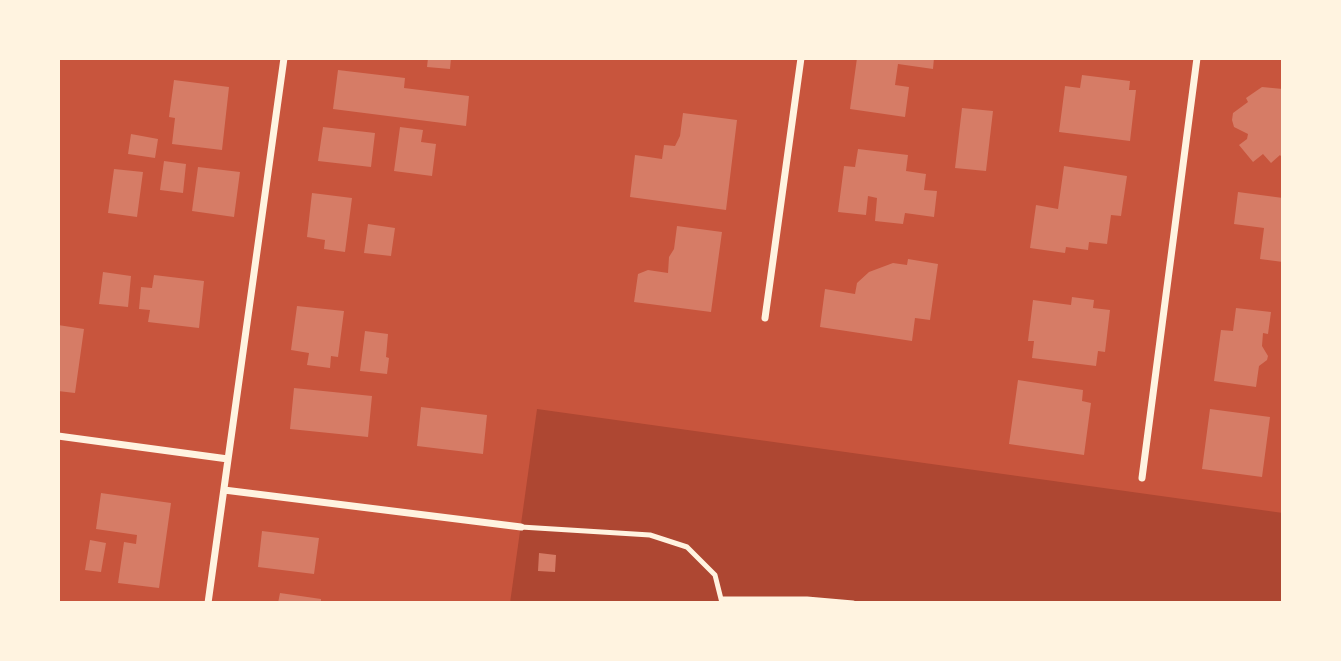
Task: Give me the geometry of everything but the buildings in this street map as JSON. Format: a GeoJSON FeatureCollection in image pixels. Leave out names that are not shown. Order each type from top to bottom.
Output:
{"type":"FeatureCollection","features":[{"type":"Feature","properties":{"kind":"street"},"geometry":{"type":"LineString","coordinates":[[208,603],[284,58]]}},
{"type":"Feature","properties":{"kind":"street"},"geometry":{"type":"LineString","coordinates":[[765,318],[800,58]]}},
{"type":"Feature","properties":{"kind":"street"},"geometry":{"type":"LineString","coordinates":[[1142,478],[1197,58]]}},
{"type":"Feature","properties":{"kind":"street"},"geometry":{"type":"LineString","coordinates":[[58,436],[228,459]]}},
{"type":"Feature","properties":{"kind":"street"},"geometry":{"type":"LineString","coordinates":[[224,490],[521,527]]}},
{"type":"Feature","properties":{"kind":"lane"},"geometry":{"type":"LineString","coordinates":[[521,527],[650,535],[687,547],[715,575],[721,601],[807,599],[853,603]]}},
{"type":"Feature","properties":{"kind":"shaded area"},"geometry":{"type":"Polygon","coordinates":[[[537,409],[1283,513],[1283,603],[510,603],[537,409]]]}}]}
